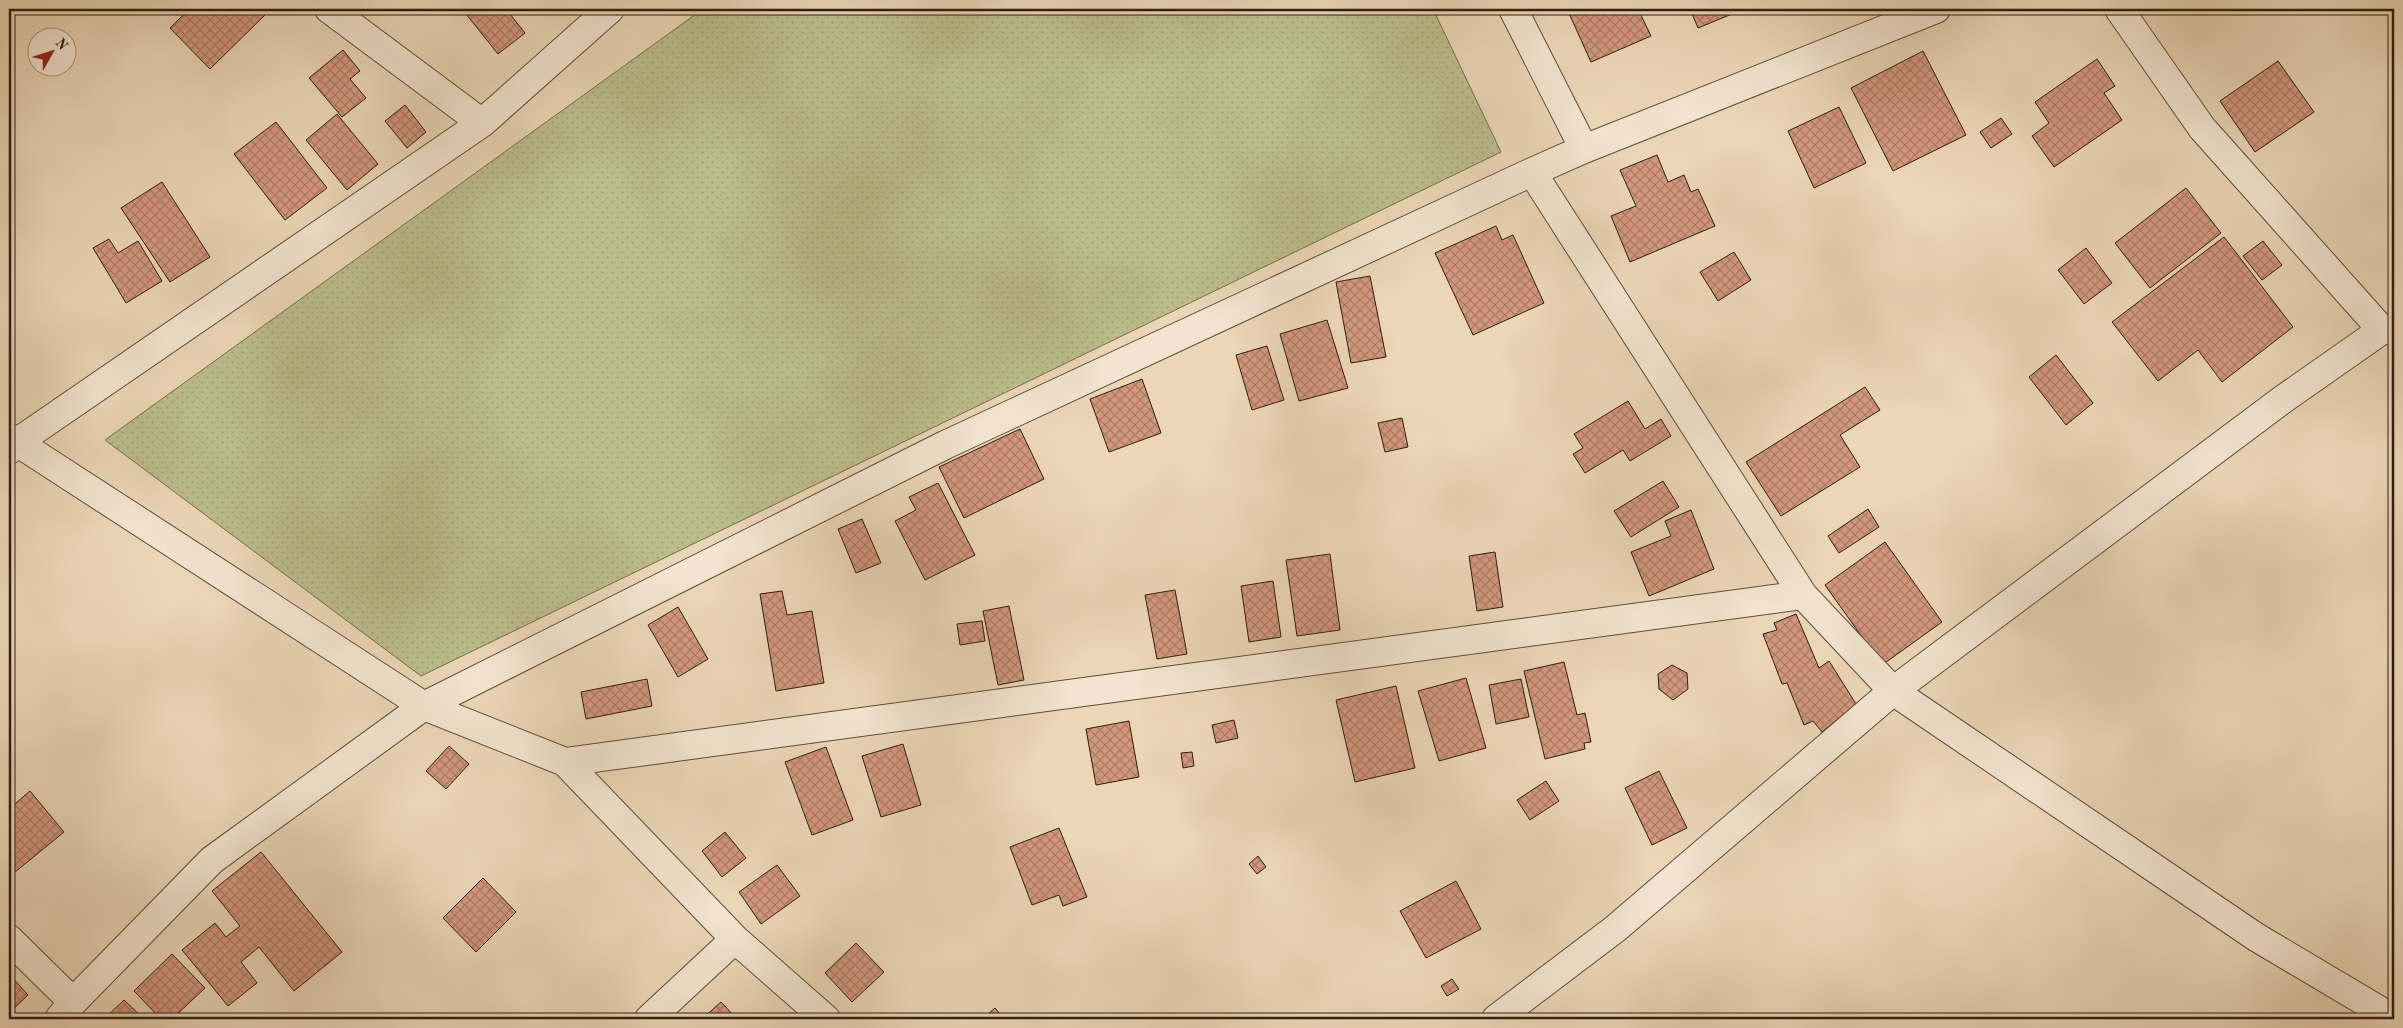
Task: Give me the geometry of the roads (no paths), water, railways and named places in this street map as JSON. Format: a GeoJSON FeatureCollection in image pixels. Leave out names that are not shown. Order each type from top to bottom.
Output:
{"type":"FeatureCollection","features":[{"type":"Feature","properties":{"kind":"street"},"geometry":{"type":"LineString","coordinates":[[329,9],[482,123]]}},
{"type":"Feature","properties":{"kind":"street"},"geometry":{"type":"LineString","coordinates":[[610,9],[482,123],[11,443],[424,706],[565,762],[735,939],[826,1019]]}},
{"type":"Feature","properties":{"kind":"street"},"geometry":{"type":"LineString","coordinates":[[1513,9],[1584,149]]}},
{"type":"Feature","properties":{"kind":"street"},"geometry":{"type":"LineString","coordinates":[[9,939],[66,1011],[212,860],[424,706],[945,445],[1532,172],[1584,149],[1936,9]]}},
{"type":"Feature","properties":{"kind":"street"},"geometry":{"type":"LineString","coordinates":[[1496,1019],[1615,929],[1893,691],[2282,400],[2388,330],[2202,128],[2119,9]]}},
{"type":"Feature","properties":{"kind":"street"},"geometry":{"type":"LineString","coordinates":[[1532,172],[1803,594],[1893,691],[2256,937],[2394,1019]]}},
{"type":"Feature","properties":{"kind":"street"},"geometry":{"type":"LineString","coordinates":[[565,762],[1803,594]]}},
{"type":"Feature","properties":{"kind":"street"},"geometry":{"type":"LineString","coordinates":[[649,1019],[735,939]]}}]}
